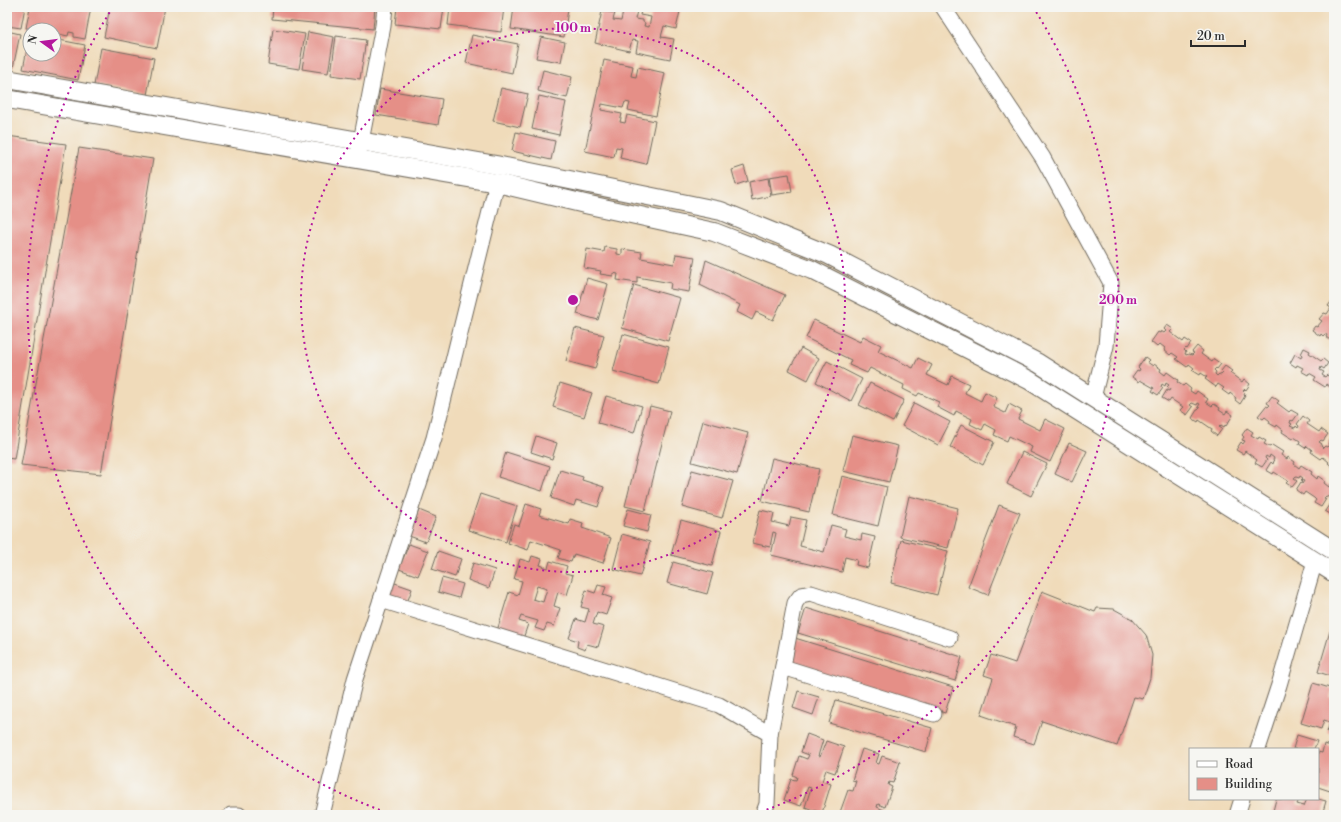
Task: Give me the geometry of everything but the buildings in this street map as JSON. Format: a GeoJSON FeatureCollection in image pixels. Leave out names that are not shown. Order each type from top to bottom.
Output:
{"type":"FeatureCollection","features":[{"type":"Feature","properties":{"kind":"street"},"geometry":{"type":"LineString","coordinates":[[357,159],[383,26],[385,7]]}},
{"type":"Feature","properties":{"kind":"street"},"geometry":{"type":"LineString","coordinates":[[944,7],[1043,158],[1111,283],[1106,346],[1093,398]]}},
{"type":"Feature","properties":{"kind":"street"},"geometry":{"type":"LineString","coordinates":[[7,79],[496,165],[721,211],[829,255],[1038,363],[1328,547],[1315,561],[1279,685],[1258,748]]}},
{"type":"Feature","properties":{"kind":"street"},"geometry":{"type":"LineString","coordinates":[[7,99],[497,183],[714,232],[812,270],[1029,380],[1334,573]]}},
{"type":"Feature","properties":{"kind":"street"},"geometry":{"type":"LineString","coordinates":[[322,815],[355,679],[434,438],[497,183]]}},
{"type":"Feature","properties":{"kind":"street"},"geometry":{"type":"LineString","coordinates":[[763,815],[767,804],[770,734],[795,603],[801,595],[811,593],[950,638]]}},
{"type":"Feature","properties":{"kind":"street"},"geometry":{"type":"LineString","coordinates":[[381,600],[719,705],[770,734]]}},
{"type":"Feature","properties":{"kind":"street"},"geometry":{"type":"LineString","coordinates":[[783,667],[934,714]]}},
{"type":"Feature","properties":{"kind":"street"},"geometry":{"type":"LineString","coordinates":[[1237,815],[1242,800]]}},
{"type":"Feature","properties":{"kind":"street"},"geometry":{"type":"LineString","coordinates":[[231,815],[239,815]]}}]}
